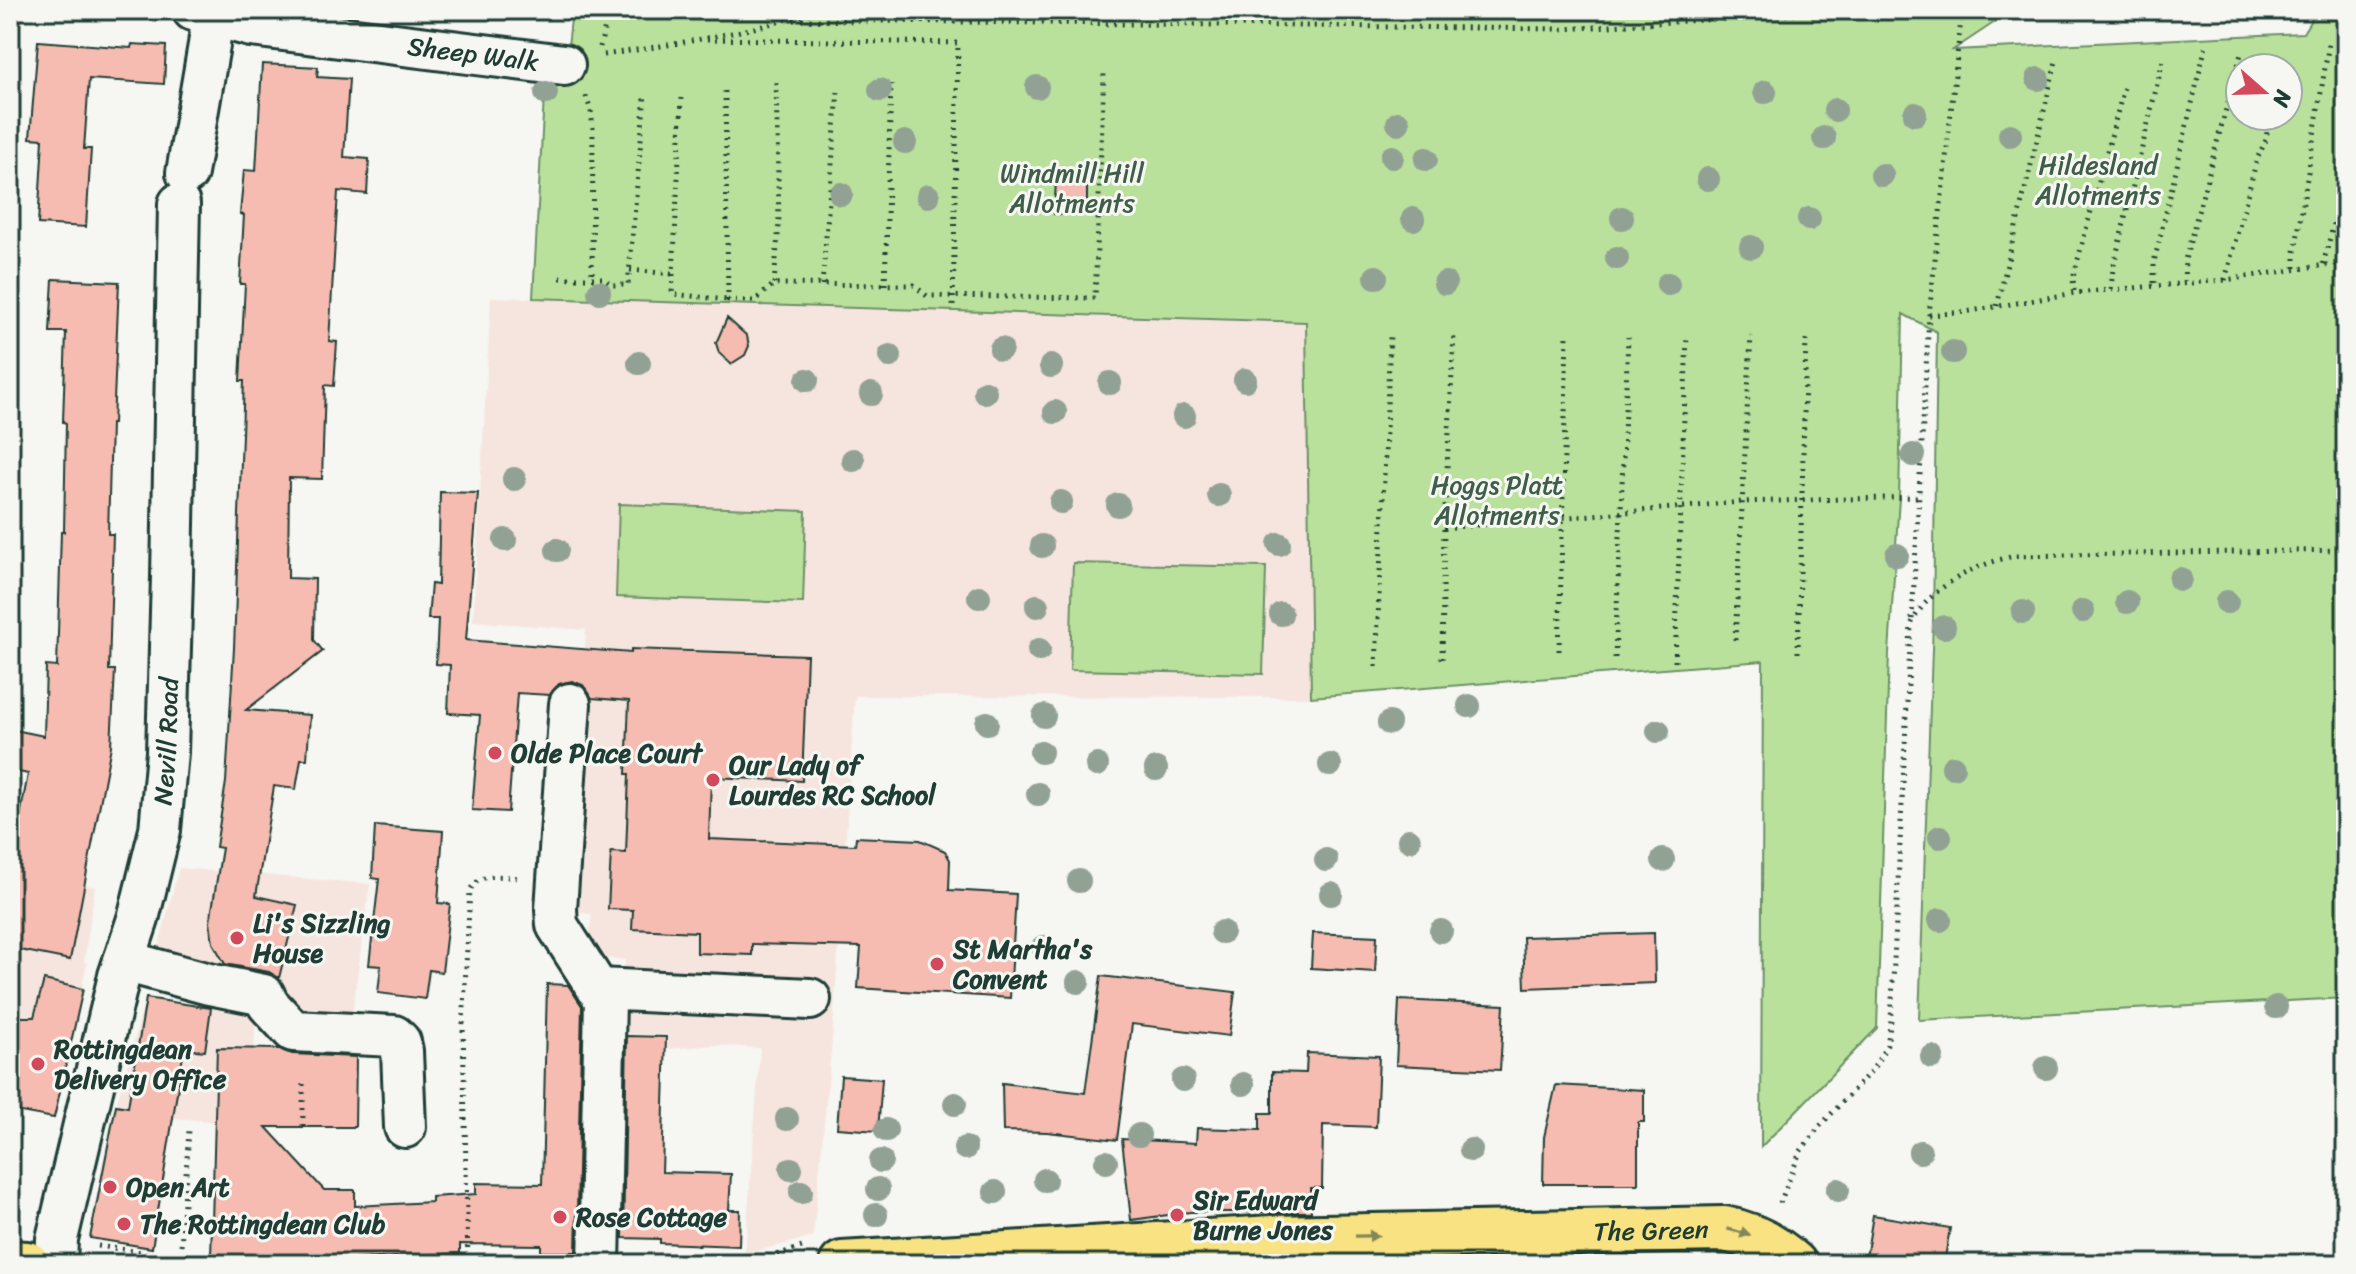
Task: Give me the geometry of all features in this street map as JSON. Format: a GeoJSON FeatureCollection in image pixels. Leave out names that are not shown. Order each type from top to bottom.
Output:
{"type":"FeatureCollection","features":[{"type":"Feature","properties":{"kind":"main road","name":"The Green"},"geometry":{"type":"LineString","coordinates":[[842,1264],[1020,1260],[1273,1238],[1708,1229],[1740,1232],[1780,1254]]}},
{"type":"Feature","properties":{"kind":"main road"},"geometry":{"type":"LineString","coordinates":[[10,1263],[47,1256]]}},
{"type":"Feature","properties":{"kind":"street","name":"Sheep Walk"},"geometry":{"type":"LineString","coordinates":[[206,12],[251,26],[564,65]]}},
{"type":"Feature","properties":{"kind":"street","name":"Nevill Road"},"geometry":{"type":"LineString","coordinates":[[47,1256],[124,961],[153,865],[164,792],[183,188],[206,12]]}},
{"type":"Feature","properties":{"kind":"street"},"geometry":{"type":"LineString","coordinates":[[570,704],[557,925],[605,1000],[599,1262]]}},
{"type":"Feature","properties":{"kind":"street"},"geometry":{"type":"LineString","coordinates":[[124,961],[264,995],[268,1004],[293,1031],[394,1036],[400,1042],[402,1051],[405,1127]]}},
{"type":"Feature","properties":{"kind":"street"},"geometry":{"type":"LineString","coordinates":[[598,989],[810,999]]}},
{"type":"Feature","properties":{"kind":"path"},"geometry":{"type":"LineString","coordinates":[[609,10],[598,56],[707,39],[818,10]]}},
{"type":"Feature","properties":{"kind":"path"},"geometry":{"type":"LineString","coordinates":[[786,10],[788,20]]}},
{"type":"Feature","properties":{"kind":"path"},"geometry":{"type":"LineString","coordinates":[[788,20],[1563,29],[1858,10]]}},
{"type":"Feature","properties":{"kind":"path"},"geometry":{"type":"LineString","coordinates":[[1780,1254],[1800,1152],[1873,1069],[1887,1045],[1891,1020],[1929,315],[1962,10]]}},
{"type":"Feature","properties":{"kind":"path"},"geometry":{"type":"LineString","coordinates":[[707,39],[958,43],[953,307]]}},
{"type":"Feature","properties":{"kind":"path"},"geometry":{"type":"LineString","coordinates":[[2295,268],[2329,43]]}},
{"type":"Feature","properties":{"kind":"path"},"geometry":{"type":"LineString","coordinates":[[2154,283],[2154,262],[2206,45]]}},
{"type":"Feature","properties":{"kind":"path"},"geometry":{"type":"LineString","coordinates":[[2111,289],[2113,269],[2163,60]]}},
{"type":"Feature","properties":{"kind":"path"},"geometry":{"type":"LineString","coordinates":[[1997,306],[2056,61]]}},
{"type":"Feature","properties":{"kind":"path"},"geometry":{"type":"LineString","coordinates":[[564,65],[575,71],[591,111],[592,278]]}},
{"type":"Feature","properties":{"kind":"path"},"geometry":{"type":"LineString","coordinates":[[682,98],[672,294],[754,301],[774,284],[914,285],[927,296],[1095,298],[1104,72]]}},
{"type":"Feature","properties":{"kind":"path"},"geometry":{"type":"LineString","coordinates":[[774,284],[779,223],[776,82]]}},
{"type":"Feature","properties":{"kind":"path"},"geometry":{"type":"LineString","coordinates":[[885,285],[891,84]]}},
{"type":"Feature","properties":{"kind":"path"},"geometry":{"type":"LineString","coordinates":[[2074,291],[2073,278],[2124,88]]}},
{"type":"Feature","properties":{"kind":"path"},"geometry":{"type":"LineString","coordinates":[[725,91],[728,300]]}},
{"type":"Feature","properties":{"kind":"path"},"geometry":{"type":"LineString","coordinates":[[822,285],[838,92]]}},
{"type":"Feature","properties":{"kind":"path"},"geometry":{"type":"LineString","coordinates":[[560,278],[603,278],[611,285],[628,285],[645,95]]}},
{"type":"Feature","properties":{"kind":"path"},"geometry":{"type":"LineString","coordinates":[[2184,282],[2185,260],[2224,117]]}},
{"type":"Feature","properties":{"kind":"path"},"geometry":{"type":"LineString","coordinates":[[2225,280],[2267,132]]}},
{"type":"Feature","properties":{"kind":"path"},"geometry":{"type":"LineString","coordinates":[[2323,264],[2346,177]]}},
{"type":"Feature","properties":{"kind":"path"},"geometry":{"type":"LineString","coordinates":[[1929,315],[2111,289],[2225,280],[2346,262]]}},
{"type":"Feature","properties":{"kind":"path"},"geometry":{"type":"LineString","coordinates":[[630,270],[673,274]]}},
{"type":"Feature","properties":{"kind":"path"},"geometry":{"type":"LineString","coordinates":[[1442,659],[1444,528],[1454,335]]}},
{"type":"Feature","properties":{"kind":"path"},"geometry":{"type":"LineString","coordinates":[[1559,651],[1567,336]]}},
{"type":"Feature","properties":{"kind":"path"},"geometry":{"type":"LineString","coordinates":[[1675,662],[1687,336]]}},
{"type":"Feature","properties":{"kind":"path"},"geometry":{"type":"LineString","coordinates":[[1735,640],[1751,336]]}},
{"type":"Feature","properties":{"kind":"path"},"geometry":{"type":"LineString","coordinates":[[1376,667],[1390,337]]}},
{"type":"Feature","properties":{"kind":"path"},"geometry":{"type":"LineString","coordinates":[[1615,658],[1628,337]]}},
{"type":"Feature","properties":{"kind":"path"},"geometry":{"type":"LineString","coordinates":[[1798,653],[1806,337]]}},
{"type":"Feature","properties":{"kind":"path"},"geometry":{"type":"LineString","coordinates":[[1444,528],[1741,502],[1919,497]]}},
{"type":"Feature","properties":{"kind":"path"},"geometry":{"type":"LineString","coordinates":[[1911,625],[1917,613],[1942,589],[1989,561],[2015,556],[2346,550]]}},
{"type":"Feature","properties":{"kind":"path"},"geometry":{"type":"LineString","coordinates":[[468,1262],[463,1025],[470,890],[476,880],[484,876],[558,880]]}},
{"type":"Feature","properties":{"kind":"path"},"geometry":{"type":"LineString","coordinates":[[303,1080],[303,1126]]}},
{"type":"Feature","properties":{"kind":"path"},"geometry":{"type":"LineString","coordinates":[[180,1261],[189,1130]]}},
{"type":"Feature","properties":{"kind":"path"},"geometry":{"type":"LineString","coordinates":[[698,1245],[698,1264]]}},
{"type":"Feature","properties":{"kind":"path"},"geometry":{"type":"LineString","coordinates":[[47,1256],[141,1252],[164,1260],[222,1264]]}},
{"type":"Feature","properties":{"kind":"path"},"geometry":{"type":"LineString","coordinates":[[397,1264],[667,1264]]}},
{"type":"Feature","properties":{"kind":"shaded area","name":"Our Lady of Lourdes RC School"},"geometry":{"type":"Polygon","coordinates":[[[491,297],[1306,322],[1311,697],[855,696],[833,1030],[813,1237],[745,1254],[760,1048],[714,1045],[668,1049],[668,1035],[619,1034],[625,960],[587,956],[592,914],[569,912],[586,630],[473,621],[491,297]]]}},
{"type":"Feature","properties":{"kind":"shaded area"},"geometry":{"type":"Polygon","coordinates":[[[179,868],[370,884],[352,1015],[148,988],[179,868]]]}},
{"type":"Feature","properties":{"kind":"shaded area"},"geometry":{"type":"Polygon","coordinates":[[[10,871],[95,887],[84,962],[87,963],[54,1118],[10,1111],[10,871]]]}},
{"type":"Feature","properties":{"kind":"shaded area"},"geometry":{"type":"Polygon","coordinates":[[[146,998],[256,1016],[249,1125],[175,1118],[163,1148],[157,1208],[97,1197],[116,1105],[146,998]]]}},
{"type":"Feature","properties":{"kind":"green space"},"geometry":{"type":"Polygon","coordinates":[[[572,10],[2013,10],[1953,50],[2303,33],[2317,10],[2346,10],[2346,514],[2342,581],[2346,581],[2346,998],[1919,1020],[1933,621],[1937,332],[1903,314],[1899,498],[1889,653],[1877,1028],[1761,1147],[1763,661],[1311,697],[1306,322],[533,298],[545,78],[566,65],[572,10]]]}},
{"type":"Feature","properties":{"kind":"green space"},"geometry":{"type":"Polygon","coordinates":[[[619,504],[806,511],[803,603],[616,597],[619,504]]]}},
{"type":"Feature","properties":{"kind":"green space"},"geometry":{"type":"Polygon","coordinates":[[[1073,563],[1266,567],[1263,674],[1070,670],[1073,563]]]}},
{"type":"Feature","properties":{"kind":"green space"},"geometry":{"type":"Polygon","coordinates":[[[1386,1256],[1702,1264],[1312,1264],[1319,1258],[1386,1256]]]}},
{"type":"Feature","properties":{"kind":"building"},"geometry":{"type":"Polygon","coordinates":[[[38,41],[131,48],[132,44],[166,46],[164,84],[89,79],[84,149],[91,149],[86,227],[38,224],[43,139],[30,138],[38,41]]]}},
{"type":"Feature","properties":{"kind":"building"},"geometry":{"type":"Polygon","coordinates":[[[262,64],[318,67],[317,77],[349,79],[344,157],[369,159],[367,194],[338,191],[329,341],[337,342],[334,386],[325,385],[322,479],[289,478],[288,578],[315,579],[314,640],[323,651],[246,710],[310,715],[307,759],[301,759],[296,789],[274,786],[256,896],[297,905],[279,978],[269,972],[225,964],[213,943],[210,922],[222,848],[216,847],[226,782],[234,648],[244,381],[240,381],[245,284],[240,284],[244,215],[240,214],[244,170],[256,171],[262,64]]]}},
{"type":"Feature","properties":{"kind":"building"},"geometry":{"type":"Polygon","coordinates":[[[1056,182],[1087,184],[1087,215],[1054,214],[1056,182]]]}},
{"type":"Feature","properties":{"kind":"building"},"geometry":{"type":"Polygon","coordinates":[[[53,279],[119,282],[108,534],[113,534],[109,670],[115,670],[111,746],[70,960],[10,948],[10,869],[28,774],[10,770],[10,729],[44,736],[46,666],[57,667],[61,532],[64,532],[66,332],[50,332],[53,279]]]}},
{"type":"Feature","properties":{"kind":"building"},"geometry":{"type":"Polygon","coordinates":[[[727,318],[747,336],[749,346],[745,355],[731,364],[719,353],[716,343],[727,318]]]}},
{"type":"Feature","properties":{"kind":"building"},"geometry":{"type":"Polygon","coordinates":[[[440,492],[478,493],[466,640],[631,653],[631,649],[807,655],[802,781],[711,777],[709,839],[855,845],[856,837],[920,840],[945,851],[950,860],[949,890],[1016,894],[1010,998],[858,988],[861,947],[752,944],[752,955],[697,953],[697,932],[632,929],[633,910],[608,909],[611,852],[626,853],[629,701],[592,698],[583,685],[572,681],[559,684],[550,695],[517,693],[508,812],[472,810],[480,715],[448,713],[450,665],[436,664],[438,619],[428,619],[431,584],[438,585],[440,492]]]}},
{"type":"Feature","properties":{"kind":"building"},"geometry":{"type":"Polygon","coordinates":[[[375,826],[443,831],[438,903],[450,904],[442,972],[429,970],[425,999],[378,993],[381,966],[369,965],[379,879],[372,878],[375,826]]]}},
{"type":"Feature","properties":{"kind":"building"},"geometry":{"type":"Polygon","coordinates":[[[1313,933],[1377,936],[1375,972],[1311,968],[1313,933]]]}},
{"type":"Feature","properties":{"kind":"building"},"geometry":{"type":"Polygon","coordinates":[[[1654,933],[1655,983],[1525,988],[1523,937],[1654,933]]]}},
{"type":"Feature","properties":{"kind":"building"},"geometry":{"type":"Polygon","coordinates":[[[1101,976],[1235,992],[1229,1036],[1132,1024],[1117,1140],[1047,1132],[1003,1131],[1002,1083],[1085,1093],[1101,976]]]}},
{"type":"Feature","properties":{"kind":"building","name":"Rottingdean Delivery Office"},"geometry":{"type":"Polygon","coordinates":[[[44,980],[83,989],[54,1118],[10,1110],[10,1017],[34,1017],[44,980]]]}},
{"type":"Feature","properties":{"kind":"building"},"geometry":{"type":"Polygon","coordinates":[[[547,984],[568,985],[582,1006],[576,1252],[541,1252],[541,1245],[460,1244],[460,1253],[346,1260],[211,1257],[217,1048],[280,1049],[292,1054],[356,1057],[355,1127],[266,1127],[324,1190],[355,1190],[355,1206],[432,1202],[432,1197],[476,1194],[476,1183],[542,1184],[547,984]]]}},
{"type":"Feature","properties":{"kind":"building"},"geometry":{"type":"Polygon","coordinates":[[[146,998],[211,1008],[205,1051],[184,1049],[152,1248],[90,1238],[116,1105],[128,1107],[146,998]]]}},
{"type":"Feature","properties":{"kind":"building"},"geometry":{"type":"Polygon","coordinates":[[[1399,1000],[1504,1005],[1500,1070],[1396,1065],[1399,1000]]]}},
{"type":"Feature","properties":{"kind":"building"},"geometry":{"type":"Polygon","coordinates":[[[627,1036],[666,1037],[662,1172],[731,1174],[729,1210],[740,1210],[739,1246],[660,1243],[660,1239],[623,1238],[627,1036]]]}},
{"type":"Feature","properties":{"kind":"building"},"geometry":{"type":"Polygon","coordinates":[[[1307,1053],[1379,1056],[1376,1127],[1323,1125],[1322,1188],[1311,1188],[1311,1212],[1190,1212],[1131,1220],[1122,1139],[1196,1143],[1197,1128],[1260,1130],[1260,1113],[1272,1113],[1272,1072],[1306,1073],[1307,1053]]]}},
{"type":"Feature","properties":{"kind":"building"},"geometry":{"type":"Polygon","coordinates":[[[841,1076],[882,1079],[878,1131],[837,1128],[841,1076]]]}},
{"type":"Feature","properties":{"kind":"building"},"geometry":{"type":"Polygon","coordinates":[[[1556,1085],[1644,1090],[1644,1122],[1638,1122],[1638,1184],[1543,1184],[1544,1137],[1556,1085]]]}},
{"type":"Feature","properties":{"kind":"building"},"geometry":{"type":"Polygon","coordinates":[[[1873,1215],[1950,1228],[1944,1264],[1865,1264],[1873,1215]]]}},
{"type":"Feature","properties":{"kind":"place","name":"Olde Place Court"},"geometry":{"type":"Point","coordinates":[495,753]}},
{"type":"Feature","properties":{"kind":"place","name":"Our Lady of Lourdes RC School"},"geometry":{"type":"Point","coordinates":[713,780]}},
{"type":"Feature","properties":{"kind":"place","name":"Li's Sizzling House"},"geometry":{"type":"Point","coordinates":[237,938]}},
{"type":"Feature","properties":{"kind":"place","name":"St Martha's Convent"},"geometry":{"type":"Point","coordinates":[937,964]}},
{"type":"Feature","properties":{"kind":"place","name":"Rottingdean Delivery Office"},"geometry":{"type":"Point","coordinates":[38,1064]}},
{"type":"Feature","properties":{"kind":"place","name":"Open Art"},"geometry":{"type":"Point","coordinates":[110,1187]}},
{"type":"Feature","properties":{"kind":"place","name":"Sir Edward Burne Jones"},"geometry":{"type":"Point","coordinates":[1177,1215]}},
{"type":"Feature","properties":{"kind":"place","name":"Rose Cottage"},"geometry":{"type":"Point","coordinates":[560,1217]}},
{"type":"Feature","properties":{"kind":"place","name":"The Rottingdean Club"},"geometry":{"type":"Point","coordinates":[124,1224]}},
{"type":"Feature","properties":{"kind":"park label","name":"Hildesland Allotments"},"geometry":{"type":"Point","coordinates":[2098,180]}},
{"type":"Feature","properties":{"kind":"park label","name":"Windmill Hill Allotments"},"geometry":{"type":"Point","coordinates":[1072,188]}},
{"type":"Feature","properties":{"kind":"park label","name":"Hoggs Platt Allotments"},"geometry":{"type":"Point","coordinates":[1497,500]}}]}
